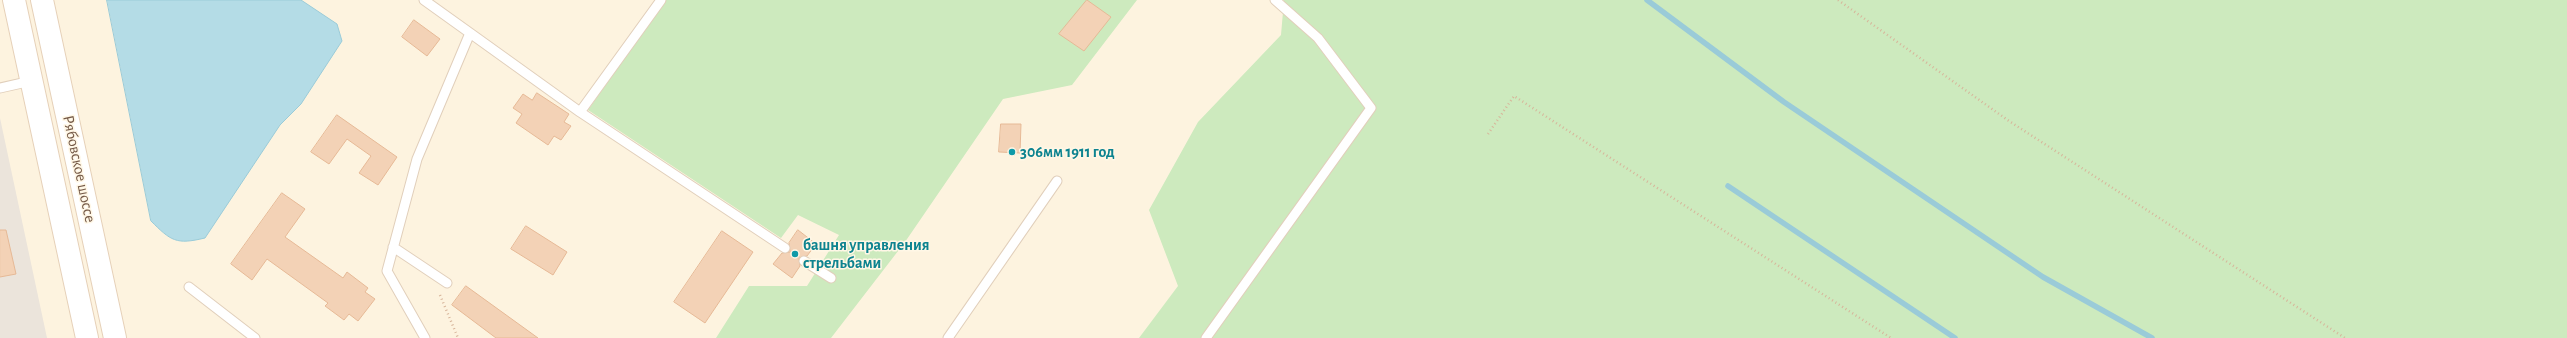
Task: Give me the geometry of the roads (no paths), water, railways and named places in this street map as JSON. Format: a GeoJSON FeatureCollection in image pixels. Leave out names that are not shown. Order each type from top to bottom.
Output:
{"type":"FeatureCollection","features":[{"type":"Feature","properties":{"kind":"main road","name":"Рябовское шоссе"},"geometry":{"type":"LineString","coordinates":[[14,0],[87,338]]}},
{"type":"Feature","properties":{"kind":"main road","name":"Рябовское шоссе"},"geometry":{"type":"LineString","coordinates":[[42,0],[116,338]]}},
{"type":"Feature","properties":{"kind":"lane"},"geometry":{"type":"LineString","coordinates":[[424,0],[580,112],[785,248]]}},
{"type":"Feature","properties":{"kind":"lane"},"geometry":{"type":"LineString","coordinates":[[580,112],[661,0]]}},
{"type":"Feature","properties":{"kind":"lane"},"geometry":{"type":"LineString","coordinates":[[1206,338],[1371,108],[1318,38],[1274,0]]}},
{"type":"Feature","properties":{"kind":"lane"},"geometry":{"type":"LineString","coordinates":[[425,338],[387,271],[417,159],[470,33]]}},
{"type":"Feature","properties":{"kind":"lane"},"geometry":{"type":"LineString","coordinates":[[0,88],[31,81]]}},
{"type":"Feature","properties":{"kind":"lane"},"geometry":{"type":"LineString","coordinates":[[948,338],[1057,180]]}},
{"type":"Feature","properties":{"kind":"lane"},"geometry":{"type":"LineString","coordinates":[[393,247],[447,283]]}},
{"type":"Feature","properties":{"kind":"lane"},"geometry":{"type":"LineString","coordinates":[[804,261],[831,278]]}},
{"type":"Feature","properties":{"kind":"lane"},"geometry":{"type":"LineString","coordinates":[[189,287],[255,338]]}},
{"type":"Feature","properties":{"kind":"water"},"geometry":{"type":"Polygon","coordinates":[[[107,0],[301,0],[337,24],[342,41],[301,104],[280,125],[205,238],[187,241],[175,240],[169,237],[151,221],[107,0]]]}},
{"type":"Feature","properties":{"kind":"waterway"},"geometry":{"type":"LineString","coordinates":[[1647,0],[1784,102],[2043,277],[2152,338]]}},
{"type":"Feature","properties":{"kind":"waterway"},"geometry":{"type":"LineString","coordinates":[[1728,186],[1955,338]]}},
{"type":"Feature","properties":{"kind":"place","name":"306мм 1911 год"},"geometry":{"type":"Point","coordinates":[1012,152]}},
{"type":"Feature","properties":{"kind":"place","name":"башня управления стрельбами"},"geometry":{"type":"Point","coordinates":[795,254]}}]}
